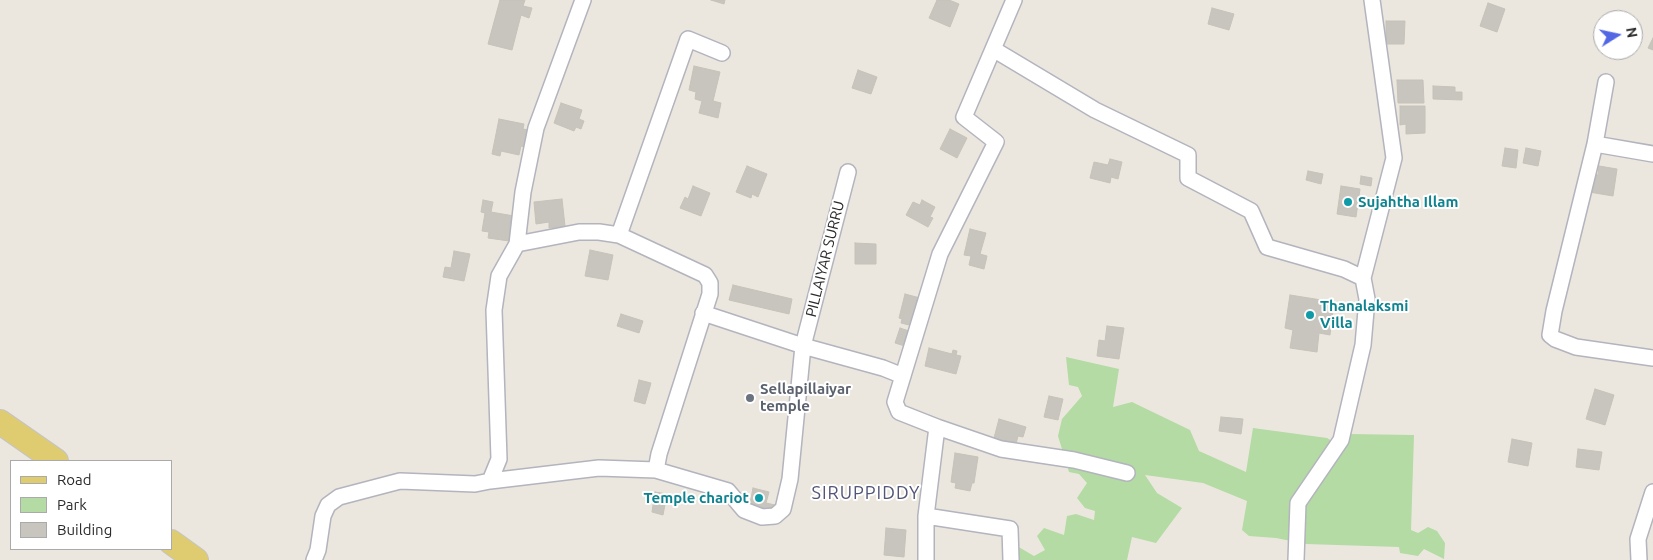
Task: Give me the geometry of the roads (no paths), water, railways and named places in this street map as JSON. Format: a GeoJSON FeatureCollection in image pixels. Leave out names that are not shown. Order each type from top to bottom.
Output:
{"type":"FeatureCollection","features":[{"type":"Feature","properties":{"kind":"main road"},"geometry":{"type":"LineString","coordinates":[[0,422],[55,460]]}},
{"type":"Feature","properties":{"kind":"main road"},"geometry":{"type":"LineString","coordinates":[[172,543],[196,560]]}},
{"type":"Feature","properties":{"kind":"street"},"geometry":{"type":"LineString","coordinates":[[490,481],[499,459],[494,310],[499,276],[517,244],[523,192],[536,128],[583,0]]}},
{"type":"Feature","properties":{"kind":"street"},"geometry":{"type":"LineString","coordinates":[[1014,0],[964,117],[996,142],[940,254],[895,402],[899,412],[1001,449],[1074,460],[1127,473]]}},
{"type":"Feature","properties":{"kind":"street"},"geometry":{"type":"LineString","coordinates":[[1296,560],[1298,503],[1341,440],[1363,345],[1367,299],[1363,278],[1394,158],[1372,0]]}},
{"type":"Feature","properties":{"kind":"street"},"geometry":{"type":"LineString","coordinates":[[618,235],[688,39],[722,53]]}},
{"type":"Feature","properties":{"kind":"street"},"geometry":{"type":"LineString","coordinates":[[993,49],[1094,110],[1188,155],[1188,178],[1251,211],[1268,247],[1344,269],[1363,278]]}},
{"type":"Feature","properties":{"kind":"street"},"geometry":{"type":"LineString","coordinates":[[1606,82],[1594,144],[1554,310],[1550,334],[1555,339],[1576,347],[1653,358]]}},
{"type":"Feature","properties":{"kind":"street"},"geometry":{"type":"LineString","coordinates":[[1594,144],[1653,154]]}},
{"type":"Feature","properties":{"kind":"street","name":"PILLAIYAR SURRU"},"geometry":{"type":"LineString","coordinates":[[314,560],[318,550],[323,516],[328,505],[339,497],[400,481],[475,484],[599,468],[656,470],[728,491],[744,510],[762,517],[774,516],[783,509],[790,479],[803,346],[848,172]]}},
{"type":"Feature","properties":{"kind":"street"},"geometry":{"type":"LineString","coordinates":[[517,244],[580,232],[618,235],[705,275],[710,283],[710,294],[656,470]]}},
{"type":"Feature","properties":{"kind":"street"},"geometry":{"type":"LineString","coordinates":[[703,313],[803,346],[883,368],[903,376]]}},
{"type":"Feature","properties":{"kind":"street"},"geometry":{"type":"LineString","coordinates":[[926,560],[926,516],[936,427]]}},
{"type":"Feature","properties":{"kind":"street"},"geometry":{"type":"LineString","coordinates":[[1639,560],[1638,539],[1653,492]]}},
{"type":"Feature","properties":{"kind":"street"},"geometry":{"type":"LineString","coordinates":[[926,516],[1010,529],[1011,560]]}},
{"type":"Feature","properties":{"kind":"place","name":"Sujahtha Illam"},"geometry":{"type":"Point","coordinates":[1348,202]}},
{"type":"Feature","properties":{"kind":"place","name":"Thanalaksmi Villa"},"geometry":{"type":"Point","coordinates":[1310,315]}},
{"type":"Feature","properties":{"kind":"place","name":"Sellapillaiyar temple"},"geometry":{"type":"Point","coordinates":[750,398]}},
{"type":"Feature","properties":{"kind":"place","name":"Temple chariot"},"geometry":{"type":"Point","coordinates":[759,498]}},
{"type":"Feature","properties":{"kind":"district","name":"SIRUPPIDDY"},"geometry":{"type":"Point","coordinates":[866,493]}}]}
